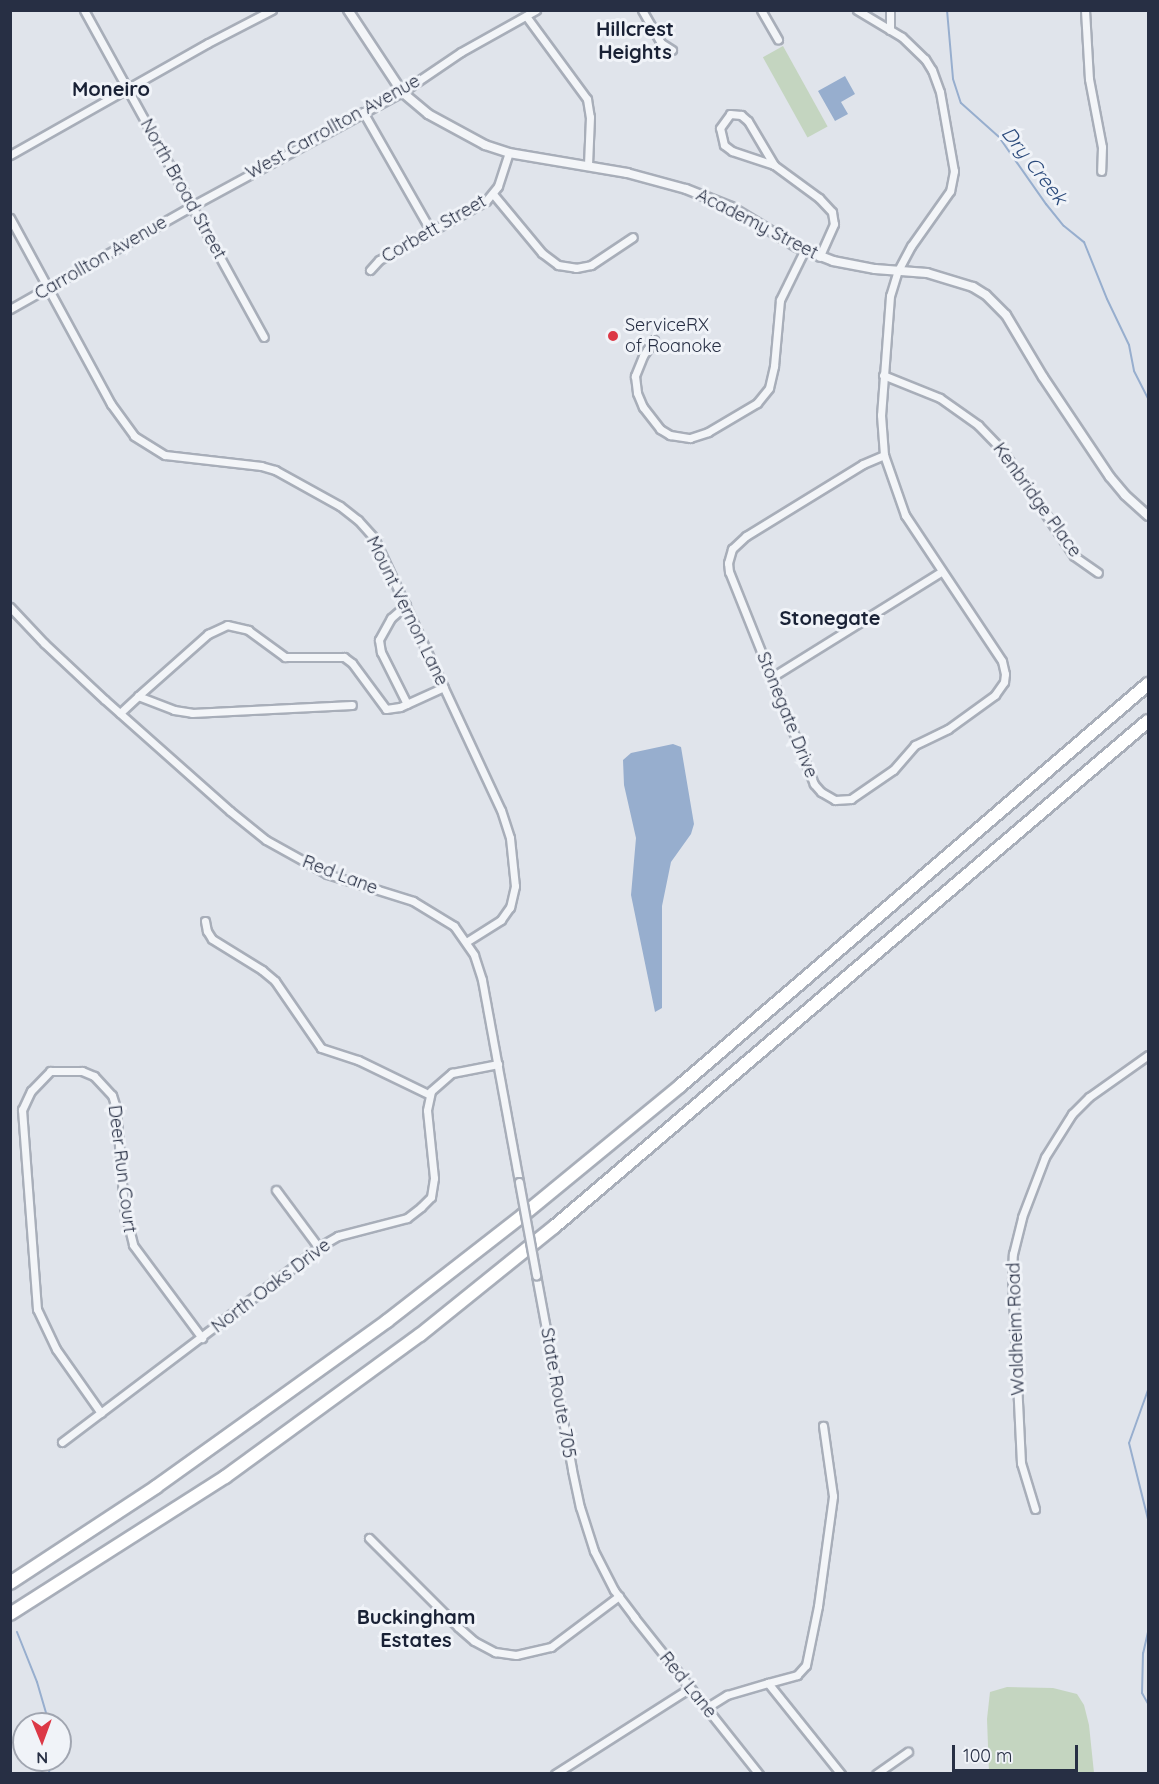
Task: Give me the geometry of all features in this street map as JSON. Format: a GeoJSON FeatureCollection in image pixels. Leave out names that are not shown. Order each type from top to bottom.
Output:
{"type":"FeatureCollection","features":[{"type":"Feature","properties":{"kind":"highway"},"geometry":{"type":"LineString","coordinates":[[10,1583],[156,1486],[284,1396],[514,1222],[680,1086],[1149,684]]}},
{"type":"Feature","properties":{"kind":"highway"},"geometry":{"type":"LineString","coordinates":[[10,1614],[225,1477],[420,1335],[554,1227],[1149,721]]}},
{"type":"Feature","properties":{"kind":"street","name":"North Broad Street"},"geometry":{"type":"LineString","coordinates":[[84,10],[264,337]]}},
{"type":"Feature","properties":{"kind":"street"},"geometry":{"type":"LineString","coordinates":[[10,155],[208,43],[272,10]]}},
{"type":"Feature","properties":{"kind":"street","name":"Academy Street"},"geometry":{"type":"LineString","coordinates":[[348,10],[402,92],[414,104],[452,129],[485,145],[509,153],[627,172],[711,197],[804,251],[819,257],[854,266],[927,273],[957,280],[973,287],[995,303],[1110,477],[1125,495],[1149,516]]}},
{"type":"Feature","properties":{"kind":"street","name":"West Carrollton Avenue"},"geometry":{"type":"LineString","coordinates":[[192,206],[402,92],[461,52],[536,10]]}},
{"type":"Feature","properties":{"kind":"street"},"geometry":{"type":"LineString","coordinates":[[642,10],[661,43],[672,50]]}},
{"type":"Feature","properties":{"kind":"street"},"geometry":{"type":"LineString","coordinates":[[761,10],[778,39]]}},
{"type":"Feature","properties":{"kind":"street","name":"Stonegate Drive"},"geometry":{"type":"LineString","coordinates":[[857,10],[890,30],[916,50],[932,70],[940,92],[954,171],[947,196],[911,246],[898,270],[887,315],[881,415],[884,455],[905,515],[1002,661],[1004,682],[995,695],[948,729],[915,745],[893,770],[851,799],[835,800],[817,788],[729,572],[728,563],[732,549],[746,536],[863,464],[884,455]]}},
{"type":"Feature","properties":{"kind":"street"},"geometry":{"type":"LineString","coordinates":[[890,10],[890,30]]}},
{"type":"Feature","properties":{"kind":"street"},"geometry":{"type":"LineString","coordinates":[[1085,10],[1087,52],[1101,147],[1101,171]]}},
{"type":"Feature","properties":{"kind":"street"},"geometry":{"type":"LineString","coordinates":[[526,16],[587,99],[590,117],[588,164]]}},
{"type":"Feature","properties":{"kind":"street"},"geometry":{"type":"LineString","coordinates":[[363,112],[431,231]]}},
{"type":"Feature","properties":{"kind":"street"},"geometry":{"type":"LineString","coordinates":[[774,165],[745,117],[735,113],[726,116],[720,128],[724,145],[732,151],[774,165],[819,198],[832,212],[834,224],[819,257]]}},
{"type":"Feature","properties":{"kind":"street","name":"Corbett Street"},"geometry":{"type":"LineString","coordinates":[[370,270],[379,260],[477,207],[493,194],[502,178],[509,153]]}},
{"type":"Feature","properties":{"kind":"street"},"geometry":{"type":"LineString","coordinates":[[493,194],[542,253],[558,265],[576,268],[591,265],[633,237]]}},
{"type":"Feature","properties":{"kind":"street","name":"Carrollton Avenue"},"geometry":{"type":"LineString","coordinates":[[10,309],[192,206]]}},
{"type":"Feature","properties":{"kind":"street","name":"Mount Vernon Lane"},"geometry":{"type":"LineString","coordinates":[[10,218],[111,404],[138,440],[154,450],[181,458],[244,464],[275,470],[330,501],[358,520],[374,538],[501,810],[510,838],[514,867],[514,897],[505,916],[466,942]]}},
{"type":"Feature","properties":{"kind":"street"},"geometry":{"type":"LineString","coordinates":[[654,340],[643,356],[635,376],[637,393],[644,407],[660,429],[670,435],[690,438],[708,432],[757,402],[769,388],[774,366],[780,300],[804,251]]}},
{"type":"Feature","properties":{"kind":"street","name":"Kenbridge Place"},"geometry":{"type":"LineString","coordinates":[[883,375],[940,398],[978,424],[1002,450],[1074,556],[1098,573]]}},
{"type":"Feature","properties":{"kind":"street"},"geometry":{"type":"LineString","coordinates":[[772,677],[942,571]]}},
{"type":"Feature","properties":{"kind":"street"},"geometry":{"type":"LineString","coordinates":[[406,605],[391,618],[379,640],[381,652],[407,704]]}},
{"type":"Feature","properties":{"kind":"street","name":"Red Lane"},"geometry":{"type":"LineString","coordinates":[[10,607],[45,644],[230,811],[282,850],[327,874],[413,901],[430,909],[454,926],[466,942],[482,980],[519,1182]]}},
{"type":"Feature","properties":{"kind":"street"},"geometry":{"type":"LineString","coordinates":[[120,712],[176,660],[208,634],[227,625],[248,630],[287,658],[344,657],[352,663],[384,707],[393,709],[444,687]]}},
{"type":"Feature","properties":{"kind":"street"},"geometry":{"type":"LineString","coordinates":[[138,696],[174,710],[192,713],[352,705]]}},
{"type":"Feature","properties":{"kind":"street"},"geometry":{"type":"LineString","coordinates":[[206,921],[207,931],[212,939],[262,970],[275,981],[321,1048],[358,1060],[430,1095],[452,1073],[498,1064]]}},
{"type":"Feature","properties":{"kind":"street","name":"Waldheim Road"},"geometry":{"type":"LineString","coordinates":[[1035,1509],[1021,1463],[1012,1288],[1013,1254],[1022,1217],[1045,1157],[1072,1114],[1089,1097],[1149,1055]]}},
{"type":"Feature","properties":{"kind":"street","name":"Deer Run Court"},"geometry":{"type":"LineString","coordinates":[[101,1413],[56,1349],[37,1309],[22,1110],[31,1091],[50,1071],[82,1071],[94,1076],[112,1095],[116,1108],[124,1208],[133,1245],[202,1338]]}},
{"type":"Feature","properties":{"kind":"street","name":"North Oaks Drive"},"geometry":{"type":"LineString","coordinates":[[62,1442],[319,1248],[338,1236],[406,1218],[431,1197],[434,1178],[427,1110],[430,1095]]}},
{"type":"Feature","properties":{"kind":"street","name":"State Route 705"},"geometry":{"type":"LineString","coordinates":[[519,1182],[579,1507],[594,1551],[619,1596]]}},
{"type":"Feature","properties":{"kind":"street"},"geometry":{"type":"LineString","coordinates":[[276,1190],[319,1248]]}},
{"type":"Feature","properties":{"kind":"street"},"geometry":{"type":"LineString","coordinates":[[706,1708],[727,1695],[797,1675],[806,1665],[818,1606],[833,1496],[823,1426]]}},
{"type":"Feature","properties":{"kind":"street"},"geometry":{"type":"LineString","coordinates":[[369,1538],[458,1627],[474,1641],[495,1652],[516,1655],[551,1647],[619,1596]]}},
{"type":"Feature","properties":{"kind":"street","name":"Red Lane"},"geometry":{"type":"LineString","coordinates":[[619,1596],[759,1773]]}},
{"type":"Feature","properties":{"kind":"street"},"geometry":{"type":"LineString","coordinates":[[768,1683],[841,1773]]}},
{"type":"Feature","properties":{"kind":"street"},"geometry":{"type":"LineString","coordinates":[[555,1773],[690,1688]]}},
{"type":"Feature","properties":{"kind":"street"},"geometry":{"type":"LineString","coordinates":[[876,1773],[908,1752]]}},
{"type":"Feature","properties":{"kind":"green space"},"geometry":{"type":"Polygon","coordinates":[[[783,46],[828,126],[807,138],[763,57],[783,46]]]}},
{"type":"Feature","properties":{"kind":"green space"},"geometry":{"type":"Polygon","coordinates":[[[1007,1687],[1053,1688],[1077,1694],[1084,1705],[1089,1725],[1094,1773],[989,1773],[987,1719],[990,1692],[1007,1687]]]}},
{"type":"Feature","properties":{"kind":"water"},"geometry":{"type":"Polygon","coordinates":[[[845,76],[855,94],[841,102],[848,114],[835,121],[818,91],[845,76]]]}},
{"type":"Feature","properties":{"kind":"water"},"geometry":{"type":"Polygon","coordinates":[[[673,744],[681,747],[694,824],[691,834],[671,862],[662,906],[662,1008],[655,1012],[631,895],[636,838],[624,785],[623,760],[631,753],[673,744]]]}},
{"type":"Feature","properties":{"kind":"waterway","name":"Dry Creek"},"geometry":{"type":"LineString","coordinates":[[947,10],[953,79],[961,103],[999,137],[1046,204],[1064,226],[1084,242],[1129,345],[1134,371],[1148,399]]}},
{"type":"Feature","properties":{"kind":"waterway"},"geometry":{"type":"LineString","coordinates":[[1148,1241],[1148,1246]]}},
{"type":"Feature","properties":{"kind":"waterway"},"geometry":{"type":"LineString","coordinates":[[1148,1390],[1129,1443],[1148,1519]]}},
{"type":"Feature","properties":{"kind":"waterway"},"geometry":{"type":"LineString","coordinates":[[17,1632],[37,1682],[46,1712]]}},
{"type":"Feature","properties":{"kind":"waterway"},"geometry":{"type":"LineString","coordinates":[[1148,1632],[1143,1653],[1142,1693],[1148,1704]]}},
{"type":"Feature","properties":{"kind":"place","name":"ServiceRX of Roanoke"},"geometry":{"type":"Point","coordinates":[613,336]}},
{"type":"Feature","properties":{"kind":"district","name":"Hillcrest Heights"},"geometry":{"type":"Point","coordinates":[635,40]}},
{"type":"Feature","properties":{"kind":"district","name":"Moneiro"},"geometry":{"type":"Point","coordinates":[111,88]}},
{"type":"Feature","properties":{"kind":"district","name":"Stonegate"},"geometry":{"type":"Point","coordinates":[830,617]}},
{"type":"Feature","properties":{"kind":"district","name":"Buckingham Estates"},"geometry":{"type":"Point","coordinates":[416,1628]}}]}
